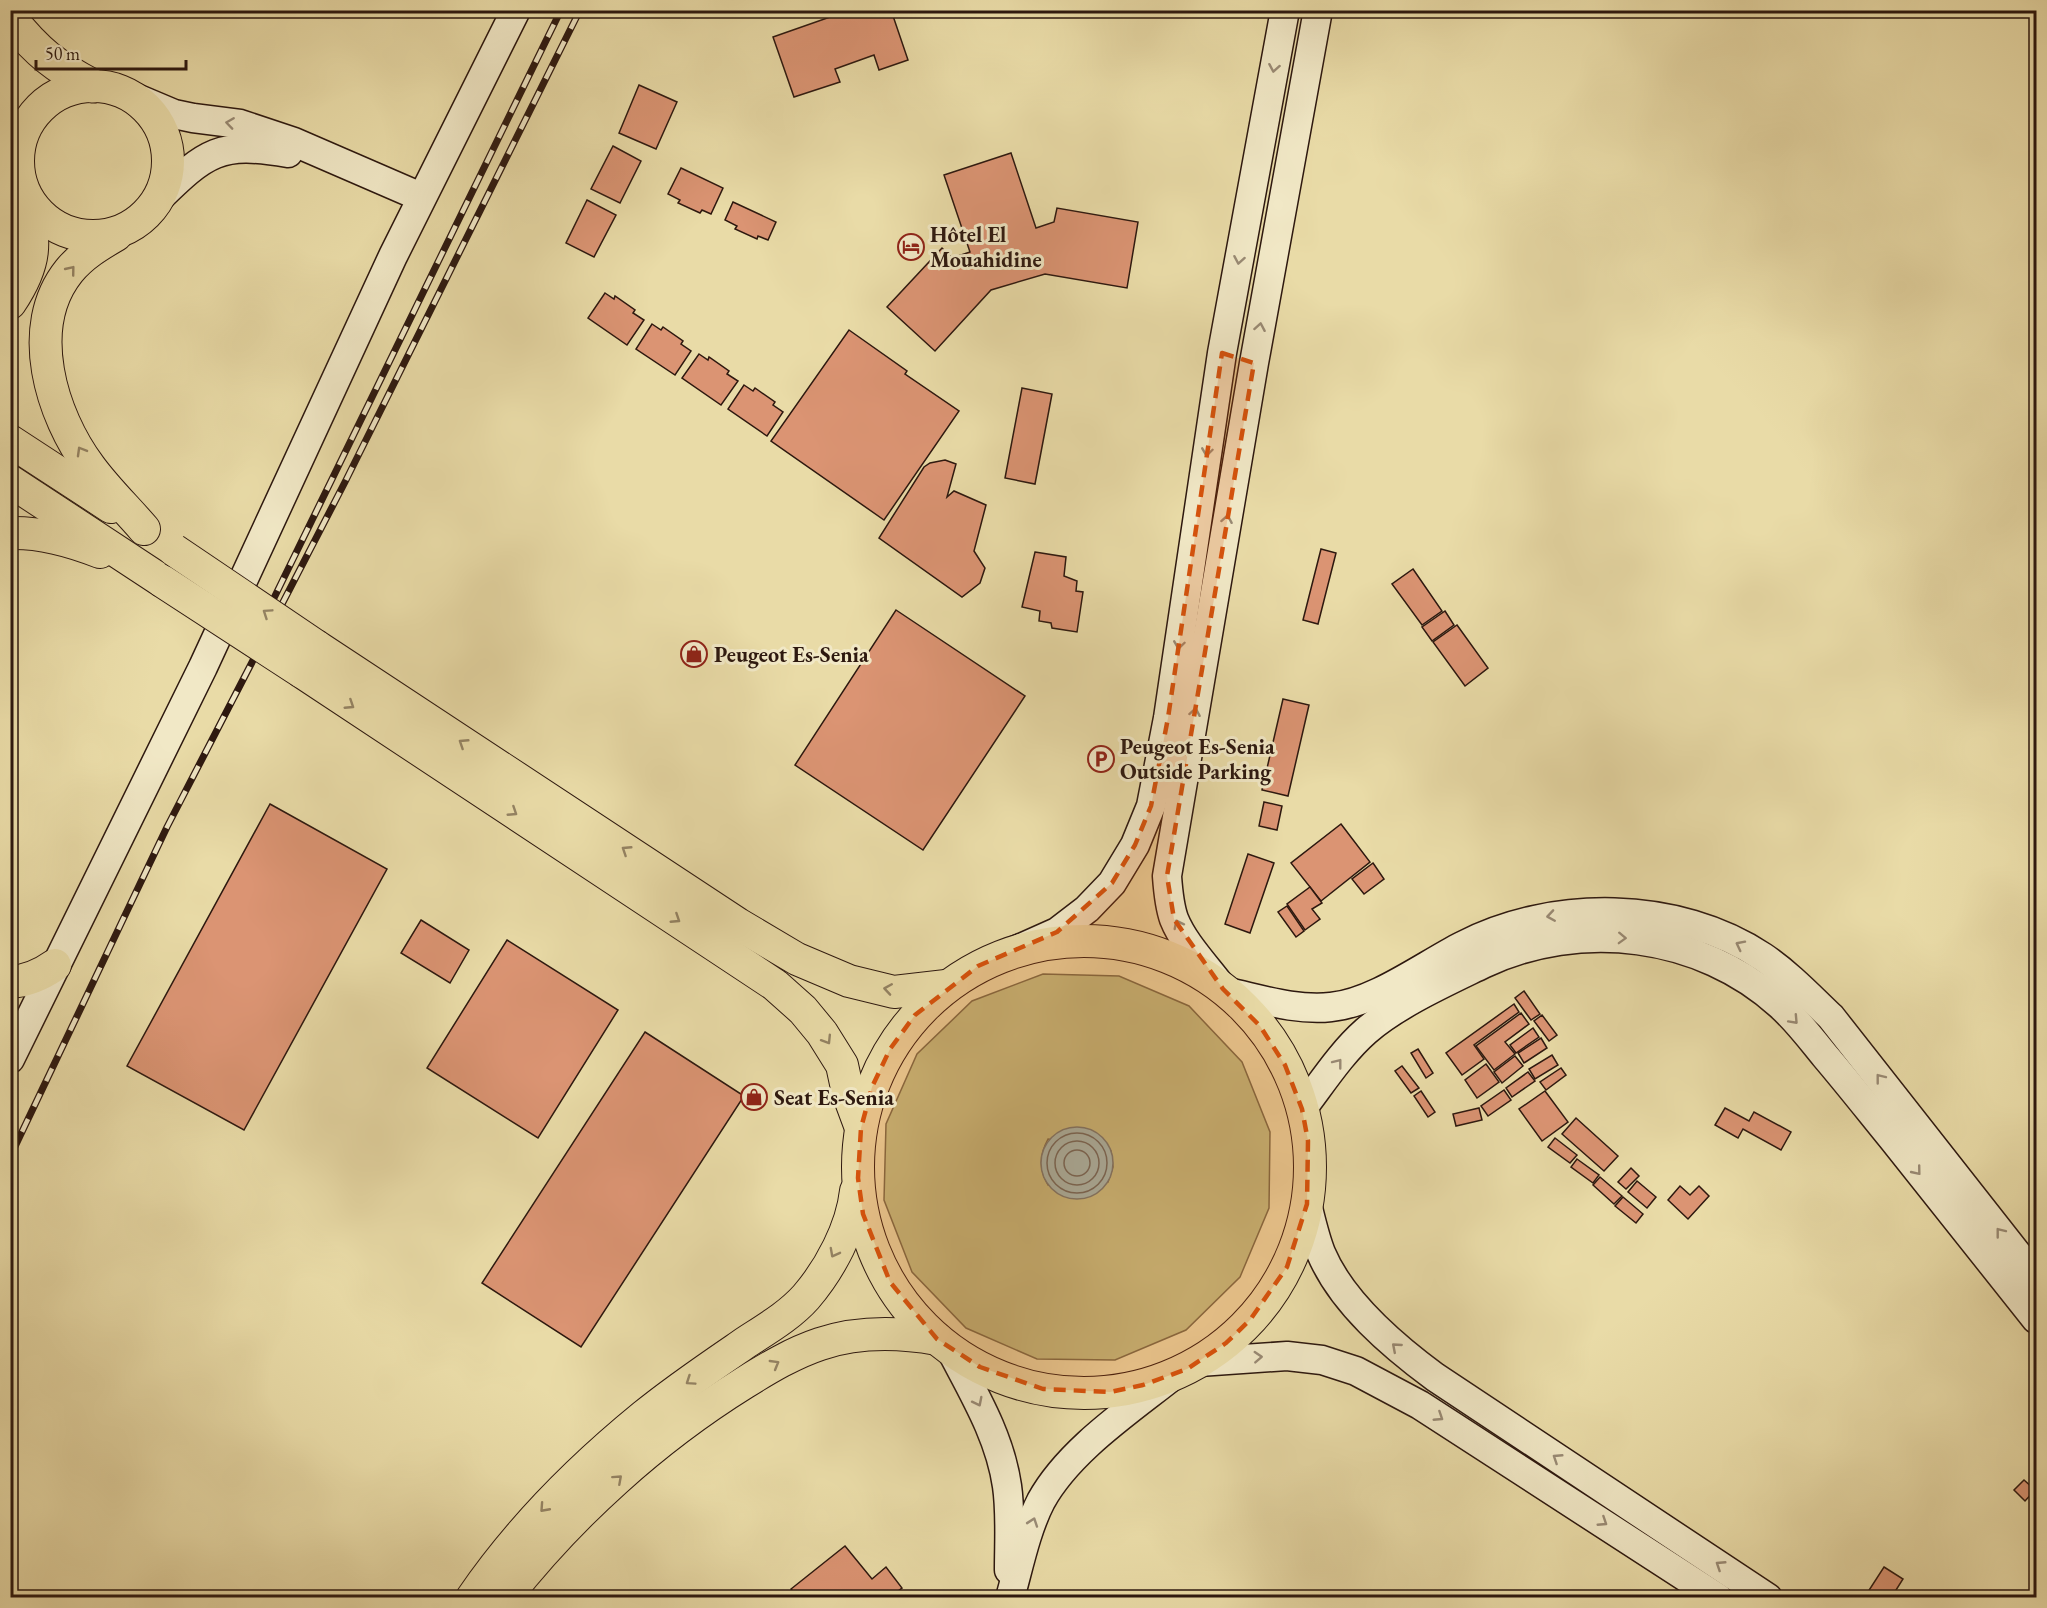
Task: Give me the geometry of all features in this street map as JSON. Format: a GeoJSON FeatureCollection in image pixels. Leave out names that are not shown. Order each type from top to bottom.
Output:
{"type":"FeatureCollection","features":[{"type":"Feature","properties":{"kind":"highway"},"geometry":{"type":"LineString","coordinates":[[10,18],[47,58],[63,70],[93,86]]}},
{"type":"Feature","properties":{"kind":"main road"},"geometry":{"type":"LineString","coordinates":[[10,1059],[203,667],[418,204],[516,10]]}},
{"type":"Feature","properties":{"kind":"main road"},"geometry":{"type":"LineString","coordinates":[[472,1598],[525,1529],[575,1476],[677,1390],[771,1326],[805,1298],[844,1235],[855,1201],[861,1128],[872,1087],[890,1049],[915,1015],[946,986],[978,966],[1057,933],[1087,909],[1112,883],[1135,845],[1151,806],[1168,718],[1222,353],[1285,10]]}},
{"type":"Feature","properties":{"kind":"main road"},"geometry":{"type":"LineString","coordinates":[[1009,1598],[1034,1517],[1052,1485],[1099,1436],[1187,1368],[1226,1343],[1242,1328],[1270,1295],[1287,1267],[1299,1236],[1307,1204],[1308,1141],[1302,1109],[1285,1065],[1260,1026],[1225,991],[1188,943],[1174,919],[1167,876],[1254,363],[1318,10]]}},
{"type":"Feature","properties":{"kind":"main road"},"geometry":{"type":"LineString","coordinates":[[10,303],[25,281],[33,253],[32,225],[18,171],[19,147],[26,125],[40,106],[59,93],[82,86],[106,86],[174,114],[240,124],[294,142],[418,204]]}},
{"type":"Feature","properties":{"kind":"main road"},"geometry":{"type":"LineString","coordinates":[[129,95],[152,114],[166,141],[168,161],[166,181],[158,199]]}},
{"type":"Feature","properties":{"kind":"main road"},"geometry":{"type":"LineString","coordinates":[[144,529],[89,466],[69,430],[53,393],[46,358],[45,327],[55,295],[69,271],[88,251],[143,218],[181,175],[196,163],[217,152],[239,148],[261,148],[288,153],[418,204]]}},
{"type":"Feature","properties":{"kind":"main road"},"geometry":{"type":"LineString","coordinates":[[25,193],[35,209],[49,223],[66,232],[85,236],[104,236],[123,231]]}},
{"type":"Feature","properties":{"kind":"main road"},"geometry":{"type":"LineString","coordinates":[[1222,353],[1254,363]]}},
{"type":"Feature","properties":{"kind":"main road"},"geometry":{"type":"LineString","coordinates":[[10,441],[174,550],[309,659],[775,985],[803,1010],[822,1033],[842,1065],[848,1093],[861,1128]]}},
{"type":"Feature","properties":{"kind":"main road"},"geometry":{"type":"LineString","coordinates":[[10,481],[152,574],[309,659],[797,959],[849,981],[894,992],[946,986]]}},
{"type":"Feature","properties":{"kind":"main road"},"geometry":{"type":"LineString","coordinates":[[10,533],[42,535],[83,545],[152,574]]}},
{"type":"Feature","properties":{"kind":"main road"},"geometry":{"type":"LineString","coordinates":[[1012,952],[1056,942],[1100,941],[1144,949],[1185,965],[1225,991],[1312,1008],[1347,1004],[1378,992],[1463,945],[1524,921],[1555,915],[1608,912],[1635,914],[1702,928],[1762,956],[1797,984],[1831,1017],[2037,1278]]}},
{"type":"Feature","properties":{"kind":"main road"},"geometry":{"type":"LineString","coordinates":[[1302,1109],[1352,1044],[1374,1025],[1398,1009],[1501,956],[1533,945],[1598,937],[1631,938],[1666,944],[1723,966],[1747,979],[1781,1005],[1838,1072],[2037,1319]]}},
{"type":"Feature","properties":{"kind":"main road"},"geometry":{"type":"LineString","coordinates":[[10,982],[42,975],[55,965]]}},
{"type":"Feature","properties":{"kind":"main road"},"geometry":{"type":"LineString","coordinates":[[858,1178],[868,1232],[890,1282],[911,1312],[944,1344],[980,1367],[1010,1381],[1043,1389],[1076,1393],[1110,1392],[1143,1385],[1187,1368],[1287,1356],[1322,1360],[1356,1371],[1420,1404],[1718,1598]]}},
{"type":"Feature","properties":{"kind":"main road"},"geometry":{"type":"LineString","coordinates":[[1307,1204],[1321,1254],[1341,1287],[1369,1321],[1395,1347],[1435,1377],[1768,1598]]}},
{"type":"Feature","properties":{"kind":"main road"},"geometry":{"type":"LineString","coordinates":[[505,1598],[547,1547],[627,1472],[705,1408],[758,1374],[805,1349],[840,1339],[888,1333],[911,1334],[944,1344],[990,1427],[1000,1452],[1009,1503],[1009,1598]]}},
{"type":"Feature","properties":{"kind":"highlighted area"},"geometry":{"type":"Polygon","coordinates":[[[1222,353],[1254,363],[1167,876],[1174,919],[1223,989],[1260,1026],[1285,1065],[1302,1109],[1308,1141],[1307,1204],[1287,1267],[1250,1320],[1226,1343],[1187,1369],[1143,1385],[1110,1392],[1043,1389],[980,1367],[937,1339],[890,1282],[863,1214],[858,1178],[861,1128],[872,1087],[890,1049],[915,1015],[978,966],[1057,932],[1112,883],[1135,845],[1151,806],[1168,718],[1222,353]]]}},
{"type":"Feature","properties":{"kind":"green space"},"geometry":{"type":"Polygon","coordinates":[[[1043,974],[1119,976],[1189,1006],[1242,1062],[1270,1132],[1269,1208],[1240,1277],[1186,1330],[1115,1360],[1037,1359],[966,1328],[912,1272],[884,1200],[886,1124],[917,1054],[972,1001],[1043,974]],[[1048,1139],[1041,1162],[1045,1179],[1048,1185],[1108,1182],[1113,1167],[1111,1151],[1048,1139]]]}},
{"type":"Feature","properties":{"kind":"water"},"geometry":{"type":"Polygon","coordinates":[[[1077,1127],[1091,1130],[1103,1137],[1110,1149],[1113,1163],[1110,1177],[1103,1189],[1091,1196],[1077,1199],[1063,1196],[1051,1189],[1044,1177],[1041,1163],[1044,1149],[1051,1137],[1063,1130],[1077,1127]]]}},
{"type":"Feature","properties":{"kind":"building"},"geometry":{"type":"Polygon","coordinates":[[[850,10],[891,10],[908,60],[879,70],[874,55],[835,69],[840,82],[794,97],[773,37],[850,10]]]}},
{"type":"Feature","properties":{"kind":"building"},"geometry":{"type":"Polygon","coordinates":[[[639,85],[677,102],[656,149],[619,133],[639,85]]]}},
{"type":"Feature","properties":{"kind":"building"},"geometry":{"type":"Polygon","coordinates":[[[613,146],[641,161],[620,203],[591,189],[613,146]]]}},
{"type":"Feature","properties":{"kind":"building"},"geometry":{"type":"Polygon","coordinates":[[[1011,153],[1036,228],[1054,222],[1057,208],[1138,222],[1127,288],[1045,274],[991,290],[935,351],[887,307],[942,248],[952,258],[970,252],[944,175],[1011,153]]]}},
{"type":"Feature","properties":{"kind":"building"},"geometry":{"type":"Polygon","coordinates":[[[681,168],[723,188],[711,214],[702,210],[700,213],[678,203],[680,200],[668,194],[681,168]]]}},
{"type":"Feature","properties":{"kind":"building"},"geometry":{"type":"Polygon","coordinates":[[[587,200],[616,215],[594,257],[566,243],[587,200]]]}},
{"type":"Feature","properties":{"kind":"building"},"geometry":{"type":"Polygon","coordinates":[[[733,202],[776,222],[768,240],[758,236],[757,239],[735,229],[737,226],[725,220],[733,202]]]}},
{"type":"Feature","properties":{"kind":"building"},"geometry":{"type":"Polygon","coordinates":[[[605,293],[614,299],[615,296],[635,310],[633,313],[644,320],[627,345],[588,318],[605,293]]]}},
{"type":"Feature","properties":{"kind":"building"},"geometry":{"type":"Polygon","coordinates":[[[652,324],[661,330],[663,327],[683,341],[681,344],[691,351],[675,375],[636,349],[652,324]]]}},
{"type":"Feature","properties":{"kind":"building"},"geometry":{"type":"Polygon","coordinates":[[[849,330],[907,371],[905,374],[959,411],[884,520],[771,441],[849,330]]]}},
{"type":"Feature","properties":{"kind":"building"},"geometry":{"type":"Polygon","coordinates":[[[699,354],[708,360],[709,357],[729,371],[727,374],[738,381],[721,405],[682,378],[699,354]]]}},
{"type":"Feature","properties":{"kind":"building"},"geometry":{"type":"Polygon","coordinates":[[[744,385],[753,391],[755,388],[775,402],[773,405],[783,412],[767,436],[728,409],[744,385]]]}},
{"type":"Feature","properties":{"kind":"building"},"geometry":{"type":"Polygon","coordinates":[[[1022,388],[1052,394],[1035,484],[1005,478],[1022,388]]]}},
{"type":"Feature","properties":{"kind":"building"},"geometry":{"type":"Polygon","coordinates":[[[945,460],[956,464],[947,497],[954,491],[986,505],[974,551],[985,568],[980,583],[962,597],[879,538],[924,467],[930,463],[945,460]]]}},
{"type":"Feature","properties":{"kind":"building"},"geometry":{"type":"Polygon","coordinates":[[[1321,549],[1336,553],[1318,624],[1303,620],[1321,549]]]}},
{"type":"Feature","properties":{"kind":"building"},"geometry":{"type":"Polygon","coordinates":[[[1035,552],[1066,557],[1064,576],[1077,581],[1076,591],[1083,592],[1077,632],[1052,628],[1051,623],[1039,621],[1040,611],[1022,607],[1035,552]]]}},
{"type":"Feature","properties":{"kind":"building"},"geometry":{"type":"Polygon","coordinates":[[[1413,569],[1442,611],[1422,625],[1392,584],[1413,569]]]}},
{"type":"Feature","properties":{"kind":"building"},"geometry":{"type":"Polygon","coordinates":[[[896,610],[1025,696],[923,850],[795,765],[896,610]]]}},
{"type":"Feature","properties":{"kind":"building"},"geometry":{"type":"Polygon","coordinates":[[[1445,611],[1454,625],[1432,641],[1422,627],[1445,611]]]}},
{"type":"Feature","properties":{"kind":"building"},"geometry":{"type":"Polygon","coordinates":[[[1457,625],[1488,668],[1465,686],[1433,642],[1457,625]]]}},
{"type":"Feature","properties":{"kind":"building"},"geometry":{"type":"Polygon","coordinates":[[[1283,699],[1309,705],[1288,796],[1262,790],[1283,699]]]}},
{"type":"Feature","properties":{"kind":"building"},"geometry":{"type":"Polygon","coordinates":[[[1264,802],[1282,806],[1277,830],[1259,826],[1264,802]]]}},
{"type":"Feature","properties":{"kind":"building"},"geometry":{"type":"Polygon","coordinates":[[[270,804],[387,869],[244,1130],[127,1066],[270,804]]]}},
{"type":"Feature","properties":{"kind":"building"},"geometry":{"type":"Polygon","coordinates":[[[1341,824],[1370,862],[1321,901],[1291,863],[1341,824]]]}},
{"type":"Feature","properties":{"kind":"building"},"geometry":{"type":"Polygon","coordinates":[[[1248,854],[1274,863],[1250,933],[1225,924],[1248,854]]]}},
{"type":"Feature","properties":{"kind":"building"},"geometry":{"type":"Polygon","coordinates":[[[1373,863],[1384,879],[1364,894],[1352,879],[1373,863]]]}},
{"type":"Feature","properties":{"kind":"building"},"geometry":{"type":"Polygon","coordinates":[[[1310,887],[1322,903],[1312,909],[1320,919],[1305,930],[1287,904],[1310,887]]]}},
{"type":"Feature","properties":{"kind":"building"},"geometry":{"type":"Polygon","coordinates":[[[1287,906],[1304,931],[1296,937],[1278,912],[1287,906]]]}},
{"type":"Feature","properties":{"kind":"building"},"geometry":{"type":"Polygon","coordinates":[[[421,920],[469,950],[450,983],[401,953],[421,920]]]}},
{"type":"Feature","properties":{"kind":"building"},"geometry":{"type":"Polygon","coordinates":[[[507,940],[618,1010],[538,1138],[427,1068],[507,940]]]}},
{"type":"Feature","properties":{"kind":"building"},"geometry":{"type":"Polygon","coordinates":[[[1524,991],[1540,1014],[1531,1020],[1515,998],[1524,991]]]}},
{"type":"Feature","properties":{"kind":"building"},"geometry":{"type":"Polygon","coordinates":[[[1514,1004],[1519,1012],[1474,1045],[1484,1059],[1462,1075],[1446,1053],[1514,1004]]]}},
{"type":"Feature","properties":{"kind":"building"},"geometry":{"type":"Polygon","coordinates":[[[1521,1013],[1529,1024],[1505,1042],[1515,1054],[1494,1070],[1476,1046],[1521,1013]]]}},
{"type":"Feature","properties":{"kind":"building"},"geometry":{"type":"Polygon","coordinates":[[[1542,1015],[1557,1035],[1549,1041],[1534,1021],[1542,1015]]]}},
{"type":"Feature","properties":{"kind":"building"},"geometry":{"type":"Polygon","coordinates":[[[1533,1028],[1539,1037],[1516,1053],[1510,1045],[1533,1028]]]}},
{"type":"Feature","properties":{"kind":"building"},"geometry":{"type":"Polygon","coordinates":[[[645,1032],[744,1096],[581,1347],[482,1283],[645,1032]]]}},
{"type":"Feature","properties":{"kind":"building"},"geometry":{"type":"Polygon","coordinates":[[[1541,1038],[1547,1048],[1524,1063],[1518,1053],[1541,1038]]]}},
{"type":"Feature","properties":{"kind":"building"},"geometry":{"type":"Polygon","coordinates":[[[1418,1049],[1433,1073],[1426,1078],[1411,1053],[1418,1049]]]}},
{"type":"Feature","properties":{"kind":"building"},"geometry":{"type":"Polygon","coordinates":[[[1552,1055],[1558,1065],[1535,1079],[1529,1069],[1552,1055]]]}},
{"type":"Feature","properties":{"kind":"building"},"geometry":{"type":"Polygon","coordinates":[[[1515,1056],[1523,1066],[1502,1083],[1494,1072],[1515,1056]]]}},
{"type":"Feature","properties":{"kind":"building"},"geometry":{"type":"Polygon","coordinates":[[[1486,1064],[1499,1082],[1477,1098],[1465,1080],[1486,1064]]]}},
{"type":"Feature","properties":{"kind":"building"},"geometry":{"type":"Polygon","coordinates":[[[1402,1066],[1419,1088],[1411,1093],[1395,1071],[1402,1066]]]}},
{"type":"Feature","properties":{"kind":"building"},"geometry":{"type":"Polygon","coordinates":[[[1561,1068],[1566,1075],[1546,1090],[1540,1082],[1561,1068]]]}},
{"type":"Feature","properties":{"kind":"building"},"geometry":{"type":"Polygon","coordinates":[[[1528,1072],[1535,1081],[1512,1097],[1506,1088],[1528,1072]]]}},
{"type":"Feature","properties":{"kind":"building"},"geometry":{"type":"Polygon","coordinates":[[[1504,1090],[1511,1100],[1488,1116],[1481,1106],[1504,1090]]]}},
{"type":"Feature","properties":{"kind":"building"},"geometry":{"type":"Polygon","coordinates":[[[1421,1091],[1435,1112],[1428,1117],[1414,1096],[1421,1091]]]}},
{"type":"Feature","properties":{"kind":"building"},"geometry":{"type":"Polygon","coordinates":[[[1545,1091],[1568,1122],[1542,1141],[1519,1109],[1545,1091]]]}},
{"type":"Feature","properties":{"kind":"building"},"geometry":{"type":"Polygon","coordinates":[[[1479,1108],[1482,1120],[1456,1126],[1453,1114],[1479,1108]]]}},
{"type":"Feature","properties":{"kind":"building"},"geometry":{"type":"Polygon","coordinates":[[[1725,1108],[1749,1121],[1754,1112],[1791,1132],[1781,1150],[1743,1129],[1738,1138],[1715,1125],[1725,1108]]]}},
{"type":"Feature","properties":{"kind":"building"},"geometry":{"type":"Polygon","coordinates":[[[1576,1118],[1618,1156],[1604,1171],[1562,1134],[1576,1118]]]}},
{"type":"Feature","properties":{"kind":"building"},"geometry":{"type":"Polygon","coordinates":[[[1555,1138],[1577,1155],[1570,1163],[1548,1147],[1555,1138]]]}},
{"type":"Feature","properties":{"kind":"building"},"geometry":{"type":"Polygon","coordinates":[[[1577,1159],[1599,1175],[1593,1183],[1571,1167],[1577,1159]]]}},
{"type":"Feature","properties":{"kind":"building"},"geometry":{"type":"Polygon","coordinates":[[[1631,1168],[1639,1176],[1626,1189],[1618,1182],[1631,1168]]]}},
{"type":"Feature","properties":{"kind":"building"},"geometry":{"type":"Polygon","coordinates":[[[1600,1177],[1622,1196],[1614,1204],[1593,1185],[1600,1177]]]}},
{"type":"Feature","properties":{"kind":"building"},"geometry":{"type":"Polygon","coordinates":[[[1637,1181],[1656,1197],[1647,1208],[1628,1192],[1637,1181]]]}},
{"type":"Feature","properties":{"kind":"building"},"geometry":{"type":"Polygon","coordinates":[[[1680,1186],[1690,1195],[1699,1186],[1709,1196],[1688,1219],[1668,1200],[1680,1186]]]}},
{"type":"Feature","properties":{"kind":"building"},"geometry":{"type":"Polygon","coordinates":[[[1623,1197],[1643,1214],[1636,1223],[1615,1206],[1623,1197]]]}},
{"type":"Feature","properties":{"kind":"building"},"geometry":{"type":"Polygon","coordinates":[[[2024,1480],[2035,1490],[2025,1501],[2014,1490],[2024,1480]]]}},
{"type":"Feature","properties":{"kind":"building"},"geometry":{"type":"Polygon","coordinates":[[[845,1546],[872,1579],[886,1567],[902,1588],[893,1595],[895,1598],[798,1598],[791,1589],[845,1546]]]}},
{"type":"Feature","properties":{"kind":"building"},"geometry":{"type":"Polygon","coordinates":[[[1884,1567],[1903,1579],[1891,1598],[1864,1598],[1884,1567]]]}},
{"type":"Feature","properties":{"kind":"railway"},"geometry":{"type":"LineString","coordinates":[[253,641],[561,10]]}},
{"type":"Feature","properties":{"kind":"railway"},"geometry":{"type":"LineString","coordinates":[[10,1157],[167,827],[345,482],[580,10]]}},
{"type":"Feature","properties":{"kind":"place","name":"Hôtel El Mouahidine"},"geometry":{"type":"Point","coordinates":[911,247]}},
{"type":"Feature","properties":{"kind":"place","name":"Peugeot Es-Senia"},"geometry":{"type":"Point","coordinates":[694,654]}},
{"type":"Feature","properties":{"kind":"place","name":"Peugeot Es-Senia Outside Parking"},"geometry":{"type":"Point","coordinates":[1101,759]}},
{"type":"Feature","properties":{"kind":"place","name":"Seat Es-Senia"},"geometry":{"type":"Point","coordinates":[754,1097]}}]}
